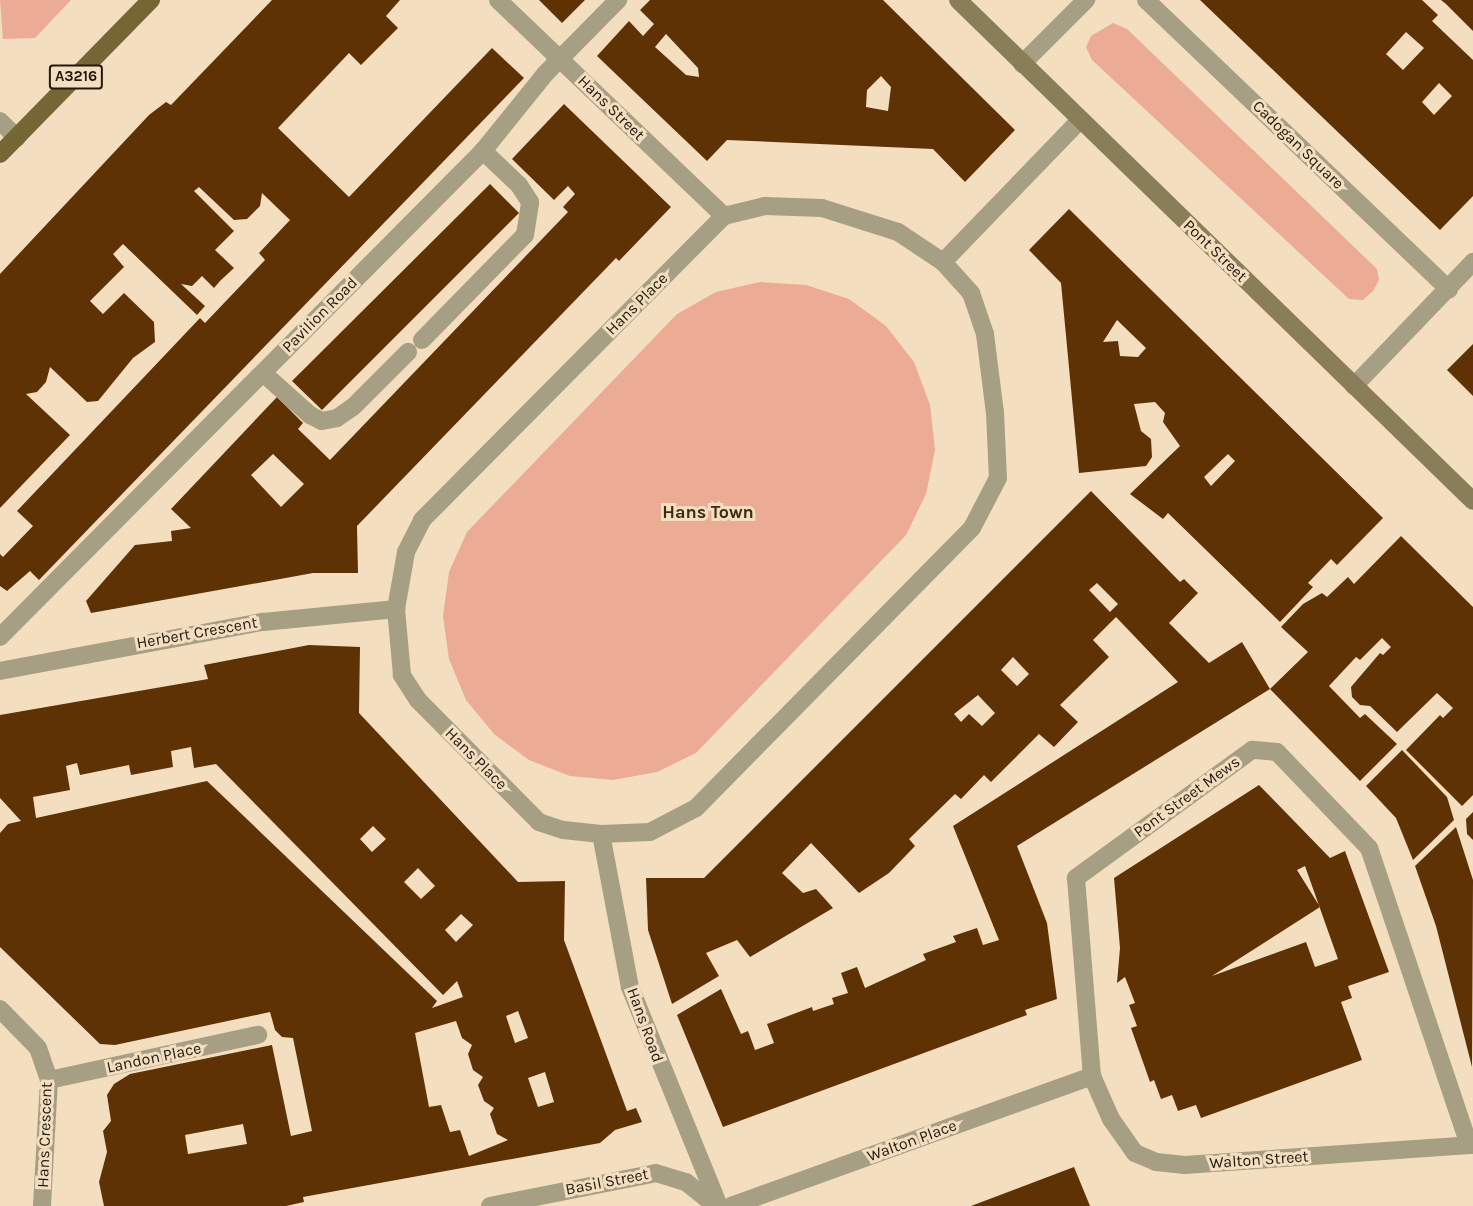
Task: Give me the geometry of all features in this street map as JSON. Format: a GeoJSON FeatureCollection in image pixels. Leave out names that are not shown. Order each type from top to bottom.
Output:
{"type":"FeatureCollection","features":[{"type":"Feature","properties":{"kind":"main road","name":"A3216"},"geometry":{"type":"LineString","coordinates":[[0,154],[151,0]]}},
{"type":"Feature","properties":{"kind":"main road","name":"Pont Street"},"geometry":{"type":"LineString","coordinates":[[958,0],[1473,501]]}},
{"type":"Feature","properties":{"kind":"street","name":"Hans Street"},"geometry":{"type":"LineString","coordinates":[[498,0],[724,216]]}},
{"type":"Feature","properties":{"kind":"street","name":"Pavilion Road"},"geometry":{"type":"LineString","coordinates":[[0,637],[483,151],[560,59],[618,0]]}},
{"type":"Feature","properties":{"kind":"street"},"geometry":{"type":"LineString","coordinates":[[1022,64],[1086,0]]}},
{"type":"Feature","properties":{"kind":"street","name":"Cadogan Square"},"geometry":{"type":"LineString","coordinates":[[1146,0],[1449,290]]}},
{"type":"Feature","properties":{"kind":"street"},"geometry":{"type":"LineString","coordinates":[[943,262],[1080,120]]}},
{"type":"Feature","properties":{"kind":"street"},"geometry":{"type":"LineString","coordinates":[[0,121],[17,138]]}},
{"type":"Feature","properties":{"kind":"street"},"geometry":{"type":"LineString","coordinates":[[263,373],[310,416],[322,421],[337,418],[353,407],[525,235],[530,202],[519,185],[483,151]]}},
{"type":"Feature","properties":{"kind":"street","name":"Hans Place"},"geometry":{"type":"LineString","coordinates":[[765,206],[822,208],[898,232],[943,262],[971,293],[984,334],[996,413],[998,478],[972,528],[696,808],[650,832],[601,834],[563,830],[539,822],[418,700],[402,675],[396,609],[406,552],[422,520],[724,216],[765,206]]}},
{"type":"Feature","properties":{"kind":"street"},"geometry":{"type":"LineString","coordinates":[[1354,386],[1449,290],[1473,262]]}},
{"type":"Feature","properties":{"kind":"street","name":"Herbert Crescent"},"geometry":{"type":"LineString","coordinates":[[0,671],[263,622],[396,609]]}},
{"type":"Feature","properties":{"kind":"street","name":"Pont Street Mews"},"geometry":{"type":"LineString","coordinates":[[1092,1076],[1076,878],[1252,750],[1277,752],[1369,848],[1471,1145]]}},
{"type":"Feature","properties":{"kind":"street","name":"Hans Road"},"geometry":{"type":"LineString","coordinates":[[601,834],[630,987],[717,1206]]}},
{"type":"Feature","properties":{"kind":"street","name":"Hans Crescent"},"geometry":{"type":"LineString","coordinates":[[0,1009],[38,1048],[49,1080],[42,1206]]}},
{"type":"Feature","properties":{"kind":"street","name":"Landon Place"},"geometry":{"type":"LineString","coordinates":[[49,1080],[258,1035]]}},
{"type":"Feature","properties":{"kind":"street","name":"Walton Street"},"geometry":{"type":"LineString","coordinates":[[1092,1076],[1111,1119],[1135,1153],[1156,1162],[1185,1165],[1471,1145]]}},
{"type":"Feature","properties":{"kind":"street","name":"Walton Place"},"geometry":{"type":"LineString","coordinates":[[731,1206],[1092,1076]]}},
{"type":"Feature","properties":{"kind":"street","name":"Basil Street"},"geometry":{"type":"LineString","coordinates":[[490,1206],[656,1173],[686,1182],[717,1206]]}},
{"type":"Feature","properties":{"kind":"shaded area"},"geometry":{"type":"Polygon","coordinates":[[[0,0],[71,0],[35,38],[3,39],[0,0]]]}},
{"type":"Feature","properties":{"kind":"shaded area"},"geometry":{"type":"Polygon","coordinates":[[[1113,23],[1127,29],[1377,269],[1379,280],[1373,291],[1363,300],[1349,299],[1092,60],[1086,47],[1091,36],[1113,23]]]}},
{"type":"Feature","properties":{"kind":"shaded area"},"geometry":{"type":"Polygon","coordinates":[[[760,282],[806,285],[849,299],[886,326],[914,362],[930,405],[935,450],[926,494],[906,535],[696,753],[657,772],[613,780],[570,776],[529,760],[494,734],[466,700],[449,659],[443,616],[449,572],[467,532],[677,314],[716,292],[760,282]]]}},
{"type":"Feature","properties":{"kind":"building"},"geometry":{"type":"Polygon","coordinates":[[[272,0],[400,0],[386,16],[398,28],[361,65],[349,53],[278,128],[349,197],[492,48],[524,78],[39,580],[30,571],[7,591],[0,586],[0,554],[3,557],[33,526],[17,511],[200,318],[205,323],[265,260],[259,253],[290,220],[262,193],[260,206],[247,219],[234,220],[199,187],[194,191],[234,231],[215,250],[234,268],[214,288],[202,276],[192,286],[181,284],[205,306],[197,315],[123,244],[113,254],[124,267],[90,301],[103,314],[124,293],[154,322],[155,342],[133,358],[98,401],[87,402],[50,367],[46,382],[37,392],[26,394],[70,435],[0,508],[0,274],[149,115],[166,102],[171,105],[272,0]]]}},
{"type":"Feature","properties":{"kind":"building"},"geometry":{"type":"Polygon","coordinates":[[[539,0],[585,0],[562,23],[539,0]]]}},
{"type":"Feature","properties":{"kind":"building"},"geometry":{"type":"Polygon","coordinates":[[[650,0],[883,0],[1015,130],[965,182],[933,149],[727,140],[707,161],[597,56],[629,21],[643,36],[654,24],[640,10],[650,0]],[[666,34],[655,47],[686,75],[699,77],[698,68],[666,34]],[[881,76],[867,90],[866,107],[888,111],[891,87],[881,76]]]}},
{"type":"Feature","properties":{"kind":"building"},"geometry":{"type":"Polygon","coordinates":[[[1200,0],[1422,0],[1438,15],[1432,21],[1473,60],[1473,196],[1440,230],[1200,0]],[[1406,32],[1386,54],[1403,70],[1424,48],[1406,32]],[[1439,83],[1422,102],[1434,115],[1452,96],[1439,83]]]}},
{"type":"Feature","properties":{"kind":"building"},"geometry":{"type":"Polygon","coordinates":[[[1441,0],[1473,0],[1473,31],[1446,4],[1441,0]]]}},
{"type":"Feature","properties":{"kind":"building"},"geometry":{"type":"Polygon","coordinates":[[[564,104],[671,207],[619,261],[616,258],[357,526],[358,573],[313,573],[91,613],[86,601],[135,545],[172,541],[171,531],[191,528],[171,509],[277,397],[303,423],[298,429],[330,460],[568,212],[563,207],[575,194],[568,186],[554,200],[512,159],[564,104]],[[273,454],[251,475],[281,507],[304,484],[273,454]]]}},
{"type":"Feature","properties":{"kind":"building"},"geometry":{"type":"Polygon","coordinates":[[[490,184],[519,213],[322,410],[292,381],[490,184]]]}},
{"type":"Feature","properties":{"kind":"building"},"geometry":{"type":"Polygon","coordinates":[[[1069,209],[1383,518],[1337,565],[1331,559],[1308,583],[1313,587],[1280,622],[1168,513],[1163,519],[1130,494],[1180,446],[1163,422],[1165,413],[1155,402],[1134,404],[1141,431],[1151,439],[1152,457],[1146,466],[1079,473],[1061,283],[1029,250],[1069,209]],[[1117,320],[1103,342],[1118,341],[1120,356],[1138,357],[1146,348],[1117,320]],[[1228,454],[1204,477],[1211,486],[1235,461],[1228,454]]]}},
{"type":"Feature","properties":{"kind":"building"},"geometry":{"type":"Polygon","coordinates":[[[1473,344],[1473,396],[1447,370],[1473,344]]]}},
{"type":"Feature","properties":{"kind":"building"},"geometry":{"type":"Polygon","coordinates":[[[1091,491],[1180,582],[1184,579],[1198,593],[1169,623],[1209,663],[1242,642],[1270,689],[1017,846],[1047,923],[1057,999],[1025,1010],[1027,1015],[723,1127],[677,1015],[721,989],[741,1034],[748,1031],[755,1050],[774,1043],[767,1024],[812,1007],[813,1011],[834,1004],[832,998],[848,993],[841,973],[857,967],[865,988],[926,960],[923,954],[956,942],[953,936],[977,928],[983,945],[999,940],[953,826],[1178,682],[1116,617],[1093,640],[1109,657],[1060,705],[1078,722],[1054,747],[1039,734],[991,782],[984,775],[961,799],[955,794],[909,839],[915,846],[889,873],[859,893],[811,843],[782,873],[803,893],[816,889],[833,908],[750,957],[737,940],[706,953],[719,976],[672,1004],[648,930],[646,878],[704,878],[1091,491]],[[1097,583],[1089,590],[1110,612],[1118,604],[1097,583]],[[1013,657],[1001,670],[1017,686],[1029,674],[1013,657]],[[978,695],[954,714],[961,722],[969,714],[982,726],[995,713],[978,695]]]}},
{"type":"Feature","properties":{"kind":"building"},"geometry":{"type":"Polygon","coordinates":[[[1401,536],[1473,607],[1473,795],[1462,806],[1406,750],[1440,715],[1443,718],[1453,708],[1437,693],[1397,732],[1370,706],[1360,705],[1352,697],[1351,687],[1380,653],[1383,655],[1391,647],[1382,638],[1360,660],[1356,657],[1329,686],[1360,718],[1365,714],[1397,744],[1360,781],[1270,689],[1308,652],[1281,627],[1303,604],[1322,593],[1327,597],[1348,577],[1354,584],[1401,536]]]}},
{"type":"Feature","properties":{"kind":"building"},"geometry":{"type":"Polygon","coordinates":[[[309,645],[360,647],[359,713],[518,882],[565,881],[564,940],[627,1111],[636,1108],[642,1122],[615,1130],[600,1143],[303,1197],[304,1202],[286,1206],[104,1206],[99,1182],[107,1152],[103,1131],[111,1121],[107,1095],[114,1084],[130,1074],[272,1045],[291,1136],[312,1131],[293,1038],[282,1037],[275,1030],[270,1012],[115,1045],[100,1044],[0,947],[0,833],[8,824],[21,821],[0,798],[0,715],[208,679],[204,665],[309,645]],[[191,747],[171,751],[173,767],[131,775],[129,765],[80,775],[77,763],[66,766],[70,790],[33,797],[36,818],[207,781],[437,1001],[432,1008],[463,997],[457,981],[443,995],[216,764],[194,768],[191,747]],[[373,826],[360,839],[372,852],[386,839],[373,826]],[[418,868],[404,882],[421,899],[435,886],[418,868]],[[461,914],[445,930],[456,942],[473,925],[461,914]],[[518,1011],[506,1016],[515,1043],[528,1038],[518,1011]],[[456,1021],[415,1033],[429,1107],[441,1105],[450,1132],[460,1130],[469,1156],[508,1140],[497,1134],[490,1114],[494,1108],[484,1101],[478,1085],[483,1077],[473,1070],[468,1054],[472,1045],[462,1038],[456,1021]],[[545,1072],[528,1078],[538,1107],[554,1102],[545,1072]],[[243,1124],[185,1135],[188,1154],[247,1144],[243,1124]]]}},
{"type":"Feature","properties":{"kind":"building"},"geometry":{"type":"Polygon","coordinates":[[[1402,750],[1447,797],[1454,820],[1413,860],[1396,818],[1366,786],[1402,750]]]}},
{"type":"Feature","properties":{"kind":"building"},"geometry":{"type":"Polygon","coordinates":[[[1259,785],[1330,858],[1345,851],[1389,972],[1348,986],[1352,998],[1341,1002],[1362,1060],[1201,1118],[1196,1105],[1178,1111],[1172,1095],[1161,1099],[1154,1080],[1150,1082],[1131,1028],[1137,1026],[1129,1005],[1135,1003],[1125,977],[1117,983],[1120,948],[1114,878],[1259,785]],[[1305,866],[1297,870],[1319,905],[1305,866]],[[1320,907],[1212,976],[1306,942],[1315,967],[1338,959],[1320,907]]]}},
{"type":"Feature","properties":{"kind":"building"},"geometry":{"type":"Polygon","coordinates":[[[1473,812],[1473,840],[1467,834],[1466,819],[1473,812]]]}},
{"type":"Feature","properties":{"kind":"building"},"geometry":{"type":"Polygon","coordinates":[[[1456,827],[1473,880],[1472,1067],[1436,926],[1415,866],[1456,827]]]}},
{"type":"Feature","properties":{"kind":"building"},"geometry":{"type":"Polygon","coordinates":[[[1074,1167],[1090,1206],[971,1206],[1074,1167]]]}},
{"type":"Feature","properties":{"kind":"district","name":"Hans Town"},"geometry":{"type":"Point","coordinates":[708,512]}}]}
